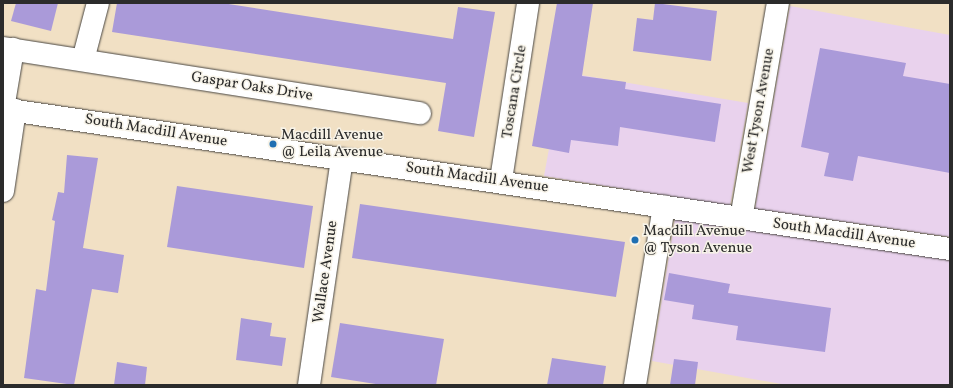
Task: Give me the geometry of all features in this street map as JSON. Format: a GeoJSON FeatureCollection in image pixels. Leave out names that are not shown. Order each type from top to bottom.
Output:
{"type":"FeatureCollection","features":[{"type":"Feature","properties":{"kind":"street"},"geometry":{"type":"LineString","coordinates":[[83,60],[98,3]]}},
{"type":"Feature","properties":{"kind":"street","name":"Toscana Circle"},"geometry":{"type":"LineString","coordinates":[[501,180],[528,3]]}},
{"type":"Feature","properties":{"kind":"street","name":"West Tyson Avenue"},"geometry":{"type":"LineString","coordinates":[[741,219],[778,3]]}},
{"type":"Feature","properties":{"kind":"street"},"geometry":{"type":"LineString","coordinates":[[3,191],[8,48]]}},
{"type":"Feature","properties":{"kind":"street","name":"Gaspar Oaks Drive"},"geometry":{"type":"LineString","coordinates":[[8,48],[420,113]]}},
{"type":"Feature","properties":{"kind":"street","name":"South Macdill Avenue"},"geometry":{"type":"LineString","coordinates":[[7,109],[342,159],[501,180],[741,219],[950,249]]}},
{"type":"Feature","properties":{"kind":"street","name":"Wallace Avenue"},"geometry":{"type":"LineString","coordinates":[[309,385],[342,159]]}},
{"type":"Feature","properties":{"kind":"street"},"geometry":{"type":"LineString","coordinates":[[635,385],[664,206]]}},
{"type":"Feature","properties":{"kind":"shaded area"},"geometry":{"type":"Polygon","coordinates":[[[790,6],[950,35],[950,237],[755,209],[790,6]]]}},
{"type":"Feature","properties":{"kind":"shaded area"},"geometry":{"type":"Polygon","coordinates":[[[563,72],[748,103],[730,206],[544,176],[563,72]]]}},
{"type":"Feature","properties":{"kind":"shaded area"},"geometry":{"type":"Polygon","coordinates":[[[675,219],[950,260],[950,385],[787,385],[652,361],[675,219]]]}},
{"type":"Feature","properties":{"kind":"building"},"geometry":{"type":"Polygon","coordinates":[[[16,3],[58,3],[51,31],[11,21],[16,3]]]}},
{"type":"Feature","properties":{"kind":"building"},"geometry":{"type":"Polygon","coordinates":[[[117,3],[222,3],[453,39],[458,7],[495,12],[474,137],[438,131],[446,83],[112,32],[117,3]]]}},
{"type":"Feature","properties":{"kind":"building"},"geometry":{"type":"Polygon","coordinates":[[[557,3],[593,3],[582,76],[626,82],[625,89],[721,104],[715,142],[620,127],[618,146],[571,140],[569,153],[532,146],[557,3]]]}},
{"type":"Feature","properties":{"kind":"building"},"geometry":{"type":"Polygon","coordinates":[[[655,3],[717,11],[711,61],[633,51],[637,18],[653,20],[655,3]]]}},
{"type":"Feature","properties":{"kind":"building"},"geometry":{"type":"Polygon","coordinates":[[[820,48],[906,63],[903,76],[950,84],[950,173],[858,156],[853,181],[824,176],[829,153],[801,147],[820,48]]]}},
{"type":"Feature","properties":{"kind":"building"},"geometry":{"type":"Polygon","coordinates":[[[67,155],[98,158],[83,248],[124,255],[118,293],[92,289],[74,385],[24,378],[36,289],[46,291],[55,221],[52,220],[58,192],[64,193],[67,155]]]}},
{"type":"Feature","properties":{"kind":"building"},"geometry":{"type":"Polygon","coordinates":[[[177,186],[313,206],[304,268],[167,247],[177,186]]]}},
{"type":"Feature","properties":{"kind":"building"},"geometry":{"type":"Polygon","coordinates":[[[360,204],[625,242],[616,297],[352,258],[360,204]]]}},
{"type":"Feature","properties":{"kind":"building"},"geometry":{"type":"Polygon","coordinates":[[[669,273],[730,284],[728,293],[831,308],[825,352],[736,340],[738,326],[692,319],[694,305],[664,300],[669,273]]]}},
{"type":"Feature","properties":{"kind":"building"},"geometry":{"type":"Polygon","coordinates":[[[241,318],[272,323],[270,336],[286,338],[282,366],[236,360],[241,318]]]}},
{"type":"Feature","properties":{"kind":"building"},"geometry":{"type":"Polygon","coordinates":[[[340,323],[444,339],[436,385],[382,385],[331,377],[340,323]]]}},
{"type":"Feature","properties":{"kind":"building"},"geometry":{"type":"Polygon","coordinates":[[[552,358],[606,366],[603,385],[547,385],[552,358]]]}},
{"type":"Feature","properties":{"kind":"building"},"geometry":{"type":"Polygon","coordinates":[[[674,359],[698,362],[695,385],[670,385],[674,359]]]}},
{"type":"Feature","properties":{"kind":"building"},"geometry":{"type":"Polygon","coordinates":[[[117,362],[147,367],[145,385],[114,385],[117,362]]]}},
{"type":"Feature","properties":{"kind":"place","name":"Macdill Avenue @ Leila Avenue"},"geometry":{"type":"Point","coordinates":[273,144]}},
{"type":"Feature","properties":{"kind":"place","name":"Macdill Avenue @ Tyson Avenue"},"geometry":{"type":"Point","coordinates":[635,240]}}]}
